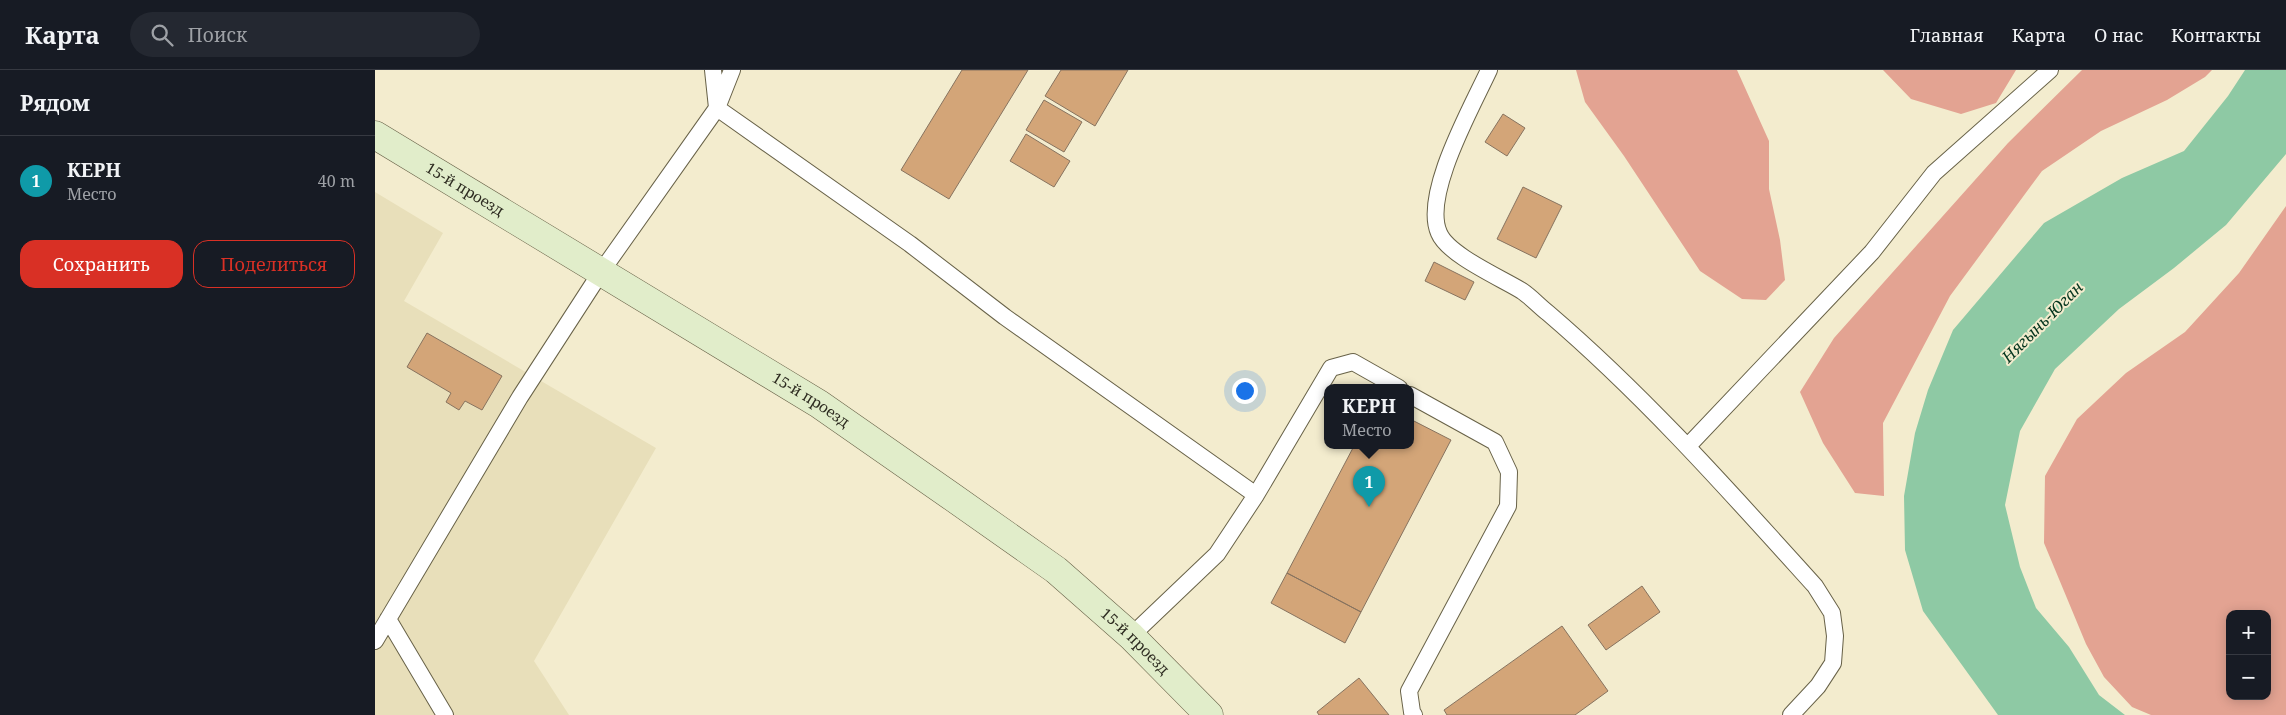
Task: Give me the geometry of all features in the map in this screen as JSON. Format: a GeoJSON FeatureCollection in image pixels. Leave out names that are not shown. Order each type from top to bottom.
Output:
{"type":"FeatureCollection","features":[{"type":"Feature","properties":{"kind":"main road","name":"15-й проезд"},"geometry":{"type":"LineString","coordinates":[[375,135],[842,421],[1056,570],[1131,636],[1209,715]]}},
{"type":"Feature","properties":{"kind":"lane"},"geometry":{"type":"LineString","coordinates":[[713,70],[717,108],[911,244],[1005,317],[1255,496]]}},
{"type":"Feature","properties":{"kind":"lane"},"geometry":{"type":"LineString","coordinates":[[375,641],[520,397],[601,272],[717,108],[732,70]]}},
{"type":"Feature","properties":{"kind":"lane"},"geometry":{"type":"LineString","coordinates":[[1489,70],[1443,172],[1435,207],[1439,234],[1452,250],[1523,292],[1553,318],[1688,446],[1815,586],[1832,613],[1835,636],[1833,663],[1818,686],[1791,715]]}},
{"type":"Feature","properties":{"kind":"lane"},"geometry":{"type":"LineString","coordinates":[[1688,446],[1872,252],[1934,173],[2050,70]]}},
{"type":"Feature","properties":{"kind":"lane"},"geometry":{"type":"LineString","coordinates":[[1131,636],[1217,554],[1255,496],[1331,368],[1353,362],[1392,384]]}},
{"type":"Feature","properties":{"kind":"lane"},"geometry":{"type":"LineString","coordinates":[[1414,396],[1495,442],[1509,472],[1508,506],[1409,691],[1414,715]]}},
{"type":"Feature","properties":{"kind":"lane"},"geometry":{"type":"LineString","coordinates":[[388,619],[445,715]]}},
{"type":"Feature","properties":{"kind":"shaded area"},"geometry":{"type":"Polygon","coordinates":[[[1576,70],[1737,70],[1769,141],[1769,189],[1780,240],[1785,280],[1766,300],[1742,299],[1700,271],[1624,156],[1585,102],[1576,70]]]}},
{"type":"Feature","properties":{"kind":"shaded area"},"geometry":{"type":"Polygon","coordinates":[[[1883,70],[2016,70],[1996,103],[1961,114],[1911,99],[1883,70]]]}},
{"type":"Feature","properties":{"kind":"shaded area"},"geometry":{"type":"Polygon","coordinates":[[[2082,70],[2212,70],[2205,77],[2167,100],[2101,131],[2042,171],[1950,296],[1883,423],[1884,496],[1855,493],[1823,443],[1800,392],[1834,338],[2008,143],[2082,70]]]}},
{"type":"Feature","properties":{"kind":"shaded area"},"geometry":{"type":"Polygon","coordinates":[[[375,192],[443,233],[404,301],[656,448],[534,661],[569,715],[375,715],[375,192]]]}},
{"type":"Feature","properties":{"kind":"shaded area"},"geometry":{"type":"Polygon","coordinates":[[[2286,206],[2286,715],[2151,715],[2132,707],[2104,677],[2086,644],[2044,543],[2045,476],[2077,419],[2126,373],[2185,332],[2239,273],[2286,206]]]}},
{"type":"Feature","properties":{"kind":"water","name":"Нягынь-Юган"},"geometry":{"type":"Polygon","coordinates":[[[2245,70],[2286,70],[2286,154],[2226,225],[2174,268],[2119,309],[2055,369],[2020,431],[2005,505],[2020,567],[2036,608],[2069,647],[2099,695],[2125,715],[1998,715],[1923,611],[1905,550],[1904,496],[1915,433],[1928,390],[1953,330],[2044,223],[2122,178],[2184,151],[2228,96],[2245,70]]]}},
{"type":"Feature","properties":{"kind":"building"},"geometry":{"type":"Polygon","coordinates":[[[962,70],[1028,70],[949,199],[901,170],[962,70]]]}},
{"type":"Feature","properties":{"kind":"building"},"geometry":{"type":"Polygon","coordinates":[[[1061,70],[1128,70],[1095,126],[1045,96],[1061,70]]]}},
{"type":"Feature","properties":{"kind":"building"},"geometry":{"type":"Polygon","coordinates":[[[1044,100],[1082,122],[1064,152],[1026,130],[1044,100]]]}},
{"type":"Feature","properties":{"kind":"building"},"geometry":{"type":"Polygon","coordinates":[[[1503,114],[1525,128],[1507,156],[1485,142],[1503,114]]]}},
{"type":"Feature","properties":{"kind":"building"},"geometry":{"type":"Polygon","coordinates":[[[1026,134],[1070,161],[1054,187],[1010,161],[1026,134]]]}},
{"type":"Feature","properties":{"kind":"building"},"geometry":{"type":"Polygon","coordinates":[[[1523,187],[1562,206],[1536,258],[1497,239],[1523,187]]]}},
{"type":"Feature","properties":{"kind":"building"},"geometry":{"type":"Polygon","coordinates":[[[1434,262],[1474,282],[1465,300],[1425,281],[1434,262]]]}},
{"type":"Feature","properties":{"kind":"building"},"geometry":{"type":"Polygon","coordinates":[[[427,333],[502,376],[482,410],[465,401],[459,410],[446,402],[451,393],[407,367],[427,333]]]}},
{"type":"Feature","properties":{"kind":"building"},"geometry":{"type":"Polygon","coordinates":[[[1414,421],[1451,440],[1361,612],[1287,573],[1352,449],[1414,449],[1414,421]]]}},
{"type":"Feature","properties":{"kind":"building"},"geometry":{"type":"Polygon","coordinates":[[[1287,573],[1361,612],[1345,643],[1271,603],[1287,573]]]}},
{"type":"Feature","properties":{"kind":"building"},"geometry":{"type":"Polygon","coordinates":[[[1642,586],[1660,612],[1606,650],[1588,625],[1642,586]]]}},
{"type":"Feature","properties":{"kind":"building"},"geometry":{"type":"Polygon","coordinates":[[[1562,626],[1608,691],[1575,715],[1447,715],[1444,710],[1562,626]]]}},
{"type":"Feature","properties":{"kind":"building"},"geometry":{"type":"Polygon","coordinates":[[[1359,678],[1389,715],[1319,715],[1317,712],[1359,678]]]}},
{"type":"Feature","properties":{"kind":"place","name":"КЕРН"},"geometry":{"type":"Point","coordinates":[1369,507]}}]}
